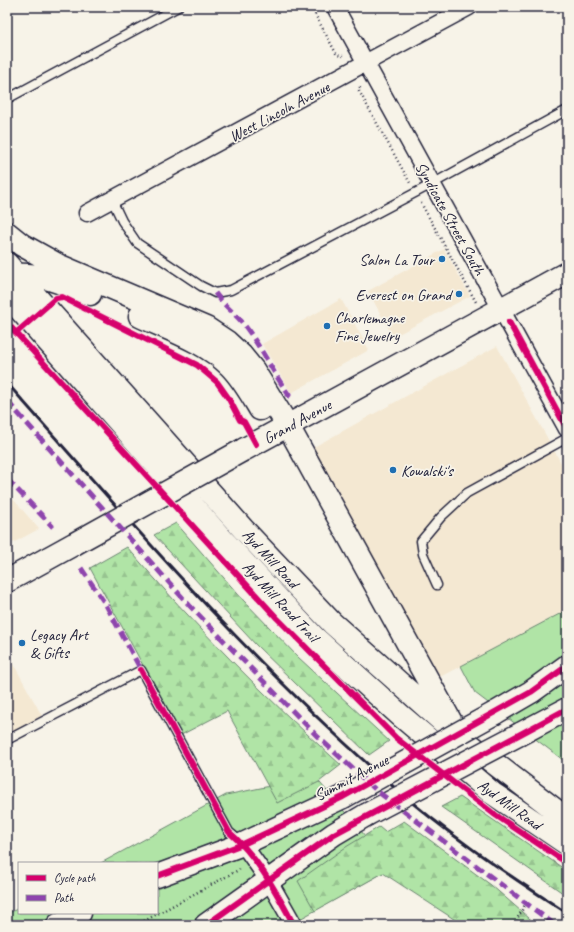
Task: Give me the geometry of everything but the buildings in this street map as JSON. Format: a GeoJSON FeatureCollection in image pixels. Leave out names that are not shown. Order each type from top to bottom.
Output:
{"type":"FeatureCollection","features":[{"type":"Feature","properties":{"kind":"main road"},"geometry":{"type":"LineString","coordinates":[[7,233],[22,246],[58,265],[206,328],[241,355],[254,371],[282,430],[460,737]]}},
{"type":"Feature","properties":{"kind":"main road"},"geometry":{"type":"LineString","coordinates":[[10,272],[48,278],[102,299],[200,344],[229,365],[282,430]]}},
{"type":"Feature","properties":{"kind":"main road","name":"Ayd Mill Road"},"geometry":{"type":"LineString","coordinates":[[10,272],[243,529],[332,623],[460,737],[567,819]]}},
{"type":"Feature","properties":{"kind":"main road","name":"Grand Avenue"},"geometry":{"type":"LineString","coordinates":[[7,581],[242,450],[282,430],[567,273]]}},
{"type":"Feature","properties":{"kind":"main road","name":"Ayd Mill Road"},"geometry":{"type":"LineString","coordinates":[[7,295],[218,534],[315,638],[400,715],[492,794],[567,844]]}},
{"type":"Feature","properties":{"kind":"main road","name":"Summit Avenue"},"geometry":{"type":"LineString","coordinates":[[158,876],[243,844],[343,797],[531,692],[567,666]]}},
{"type":"Feature","properties":{"kind":"main road"},"geometry":{"type":"LineString","coordinates":[[206,925],[334,834],[366,815],[567,709]]}},
{"type":"Feature","properties":{"kind":"main road"},"geometry":{"type":"LineString","coordinates":[[58,925],[78,914]]}},
{"type":"Feature","properties":{"kind":"street","name":"Syndicate Street South"},"geometry":{"type":"LineString","coordinates":[[334,7],[567,429]]}},
{"type":"Feature","properties":{"kind":"street","name":"West Lincoln Avenue"},"geometry":{"type":"LineString","coordinates":[[87,213],[366,64],[469,7]]}},
{"type":"Feature","properties":{"kind":"street"},"geometry":{"type":"LineString","coordinates":[[243,844],[269,881],[294,925]]}},
{"type":"Feature","properties":{"kind":"lane"},"geometry":{"type":"LineString","coordinates":[[7,98],[178,7]]}},
{"type":"Feature","properties":{"kind":"lane"},"geometry":{"type":"LineString","coordinates":[[112,200],[122,221],[137,243],[201,286],[215,293],[231,290],[432,184],[567,110]]}},
{"type":"Feature","properties":{"kind":"lane"},"geometry":{"type":"LineString","coordinates":[[437,585],[423,554],[421,541],[441,517],[467,492],[567,438]]}},
{"type":"Feature","properties":{"kind":"lane"},"geometry":{"type":"LineString","coordinates":[[7,740],[141,670],[229,832],[243,844]]}},
{"type":"Feature","properties":{"kind":"path"},"geometry":{"type":"LineString","coordinates":[[311,7],[338,55],[343,56]]}},
{"type":"Feature","properties":{"kind":"path"},"geometry":{"type":"LineString","coordinates":[[517,925],[517,919],[526,903]]}},
{"type":"Feature","properties":{"kind":"shaded area"},"geometry":{"type":"Polygon","coordinates":[[[444,249],[470,296],[393,337],[368,291],[444,249]]]}},
{"type":"Feature","properties":{"kind":"shaded area"},"geometry":{"type":"Polygon","coordinates":[[[341,299],[369,350],[291,393],[262,344],[341,299]]]}},
{"type":"Feature","properties":{"kind":"shaded area"},"geometry":{"type":"Polygon","coordinates":[[[497,346],[567,474],[567,610],[436,679],[312,448],[497,346]]]}},
{"type":"Feature","properties":{"kind":"shaded area"},"geometry":{"type":"Polygon","coordinates":[[[7,492],[39,529],[7,546],[7,492]]]}},
{"type":"Feature","properties":{"kind":"shaded area"},"geometry":{"type":"Polygon","coordinates":[[[7,652],[42,716],[7,735],[7,652]]]}},
{"type":"Feature","properties":{"kind":"green space"},"geometry":{"type":"Polygon","coordinates":[[[176,523],[244,601],[298,657],[389,741],[369,755],[256,645],[154,535],[176,523]]]}},
{"type":"Feature","properties":{"kind":"green space"},"geometry":{"type":"Polygon","coordinates":[[[127,547],[152,576],[231,660],[341,765],[319,782],[277,803],[227,711],[181,735],[90,568],[127,547]]]}},
{"type":"Feature","properties":{"kind":"green space"},"geometry":{"type":"Polygon","coordinates":[[[567,610],[567,763],[475,693],[461,666],[567,610]]]}},
{"type":"Feature","properties":{"kind":"green space"},"geometry":{"type":"Polygon","coordinates":[[[315,777],[372,844],[383,873],[289,925],[7,925],[7,914],[18,908],[18,914],[158,914],[158,862],[103,862],[226,795],[315,777]]]}},
{"type":"Feature","properties":{"kind":"green space"},"geometry":{"type":"Polygon","coordinates":[[[460,797],[567,871],[567,896],[441,807],[460,797]]]}},
{"type":"Feature","properties":{"kind":"green space"},"geometry":{"type":"Polygon","coordinates":[[[404,821],[491,885],[537,925],[463,925],[383,873],[315,911],[298,881],[346,847],[379,827],[385,832],[404,821]]]}},
{"type":"Feature","properties":{"kind":"railway"},"geometry":{"type":"LineString","coordinates":[[7,383],[98,487],[191,589],[287,688],[337,736],[430,818],[521,883],[567,913]]}},
{"type":"Feature","properties":{"kind":"marked path"},"geometry":{"type":"LineString","coordinates":[[215,293],[242,322],[289,395],[287,397]]}},
{"type":"Feature","properties":{"kind":"marked path"},"geometry":{"type":"LineString","coordinates":[[7,401],[190,606],[317,736],[377,791],[555,925]]}},
{"type":"Feature","properties":{"kind":"marked path"},"geometry":{"type":"LineString","coordinates":[[7,479],[53,527]]}},
{"type":"Feature","properties":{"kind":"marked path"},"geometry":{"type":"LineString","coordinates":[[81,568],[106,605],[141,670]]}},
{"type":"Feature","properties":{"kind":"cycle path"},"geometry":{"type":"LineString","coordinates":[[16,333],[56,298],[62,297],[197,365],[217,382],[229,399],[240,420],[244,422],[256,444]]}},
{"type":"Feature","properties":{"kind":"cycle path"},"geometry":{"type":"LineString","coordinates":[[509,322],[567,429]]}},
{"type":"Feature","properties":{"kind":"cycle path","name":"Ayd Mill Road Trail"},"geometry":{"type":"LineString","coordinates":[[7,323],[277,618],[396,738],[494,814],[567,863]]}},
{"type":"Feature","properties":{"kind":"cycle path"},"geometry":{"type":"LineString","coordinates":[[158,876],[243,844],[343,797],[531,692],[567,666]]}},
{"type":"Feature","properties":{"kind":"cycle path"},"geometry":{"type":"LineString","coordinates":[[141,670],[229,832],[249,852],[258,864],[294,925]]}},
{"type":"Feature","properties":{"kind":"cycle path"},"geometry":{"type":"LineString","coordinates":[[206,925],[334,834],[567,709]]}},
{"type":"Feature","properties":{"kind":"place","name":"Salon La Tour"},"geometry":{"type":"Point","coordinates":[442,259]}},
{"type":"Feature","properties":{"kind":"place","name":"Everest on Grand"},"geometry":{"type":"Point","coordinates":[459,294]}},
{"type":"Feature","properties":{"kind":"place","name":"Charlemagne Fine Jewelry"},"geometry":{"type":"Point","coordinates":[327,326]}},
{"type":"Feature","properties":{"kind":"place","name":"Kowalski's"},"geometry":{"type":"Point","coordinates":[393,470]}},
{"type":"Feature","properties":{"kind":"place","name":"Legacy Art & Gifts"},"geometry":{"type":"Point","coordinates":[22,643]}}]}
